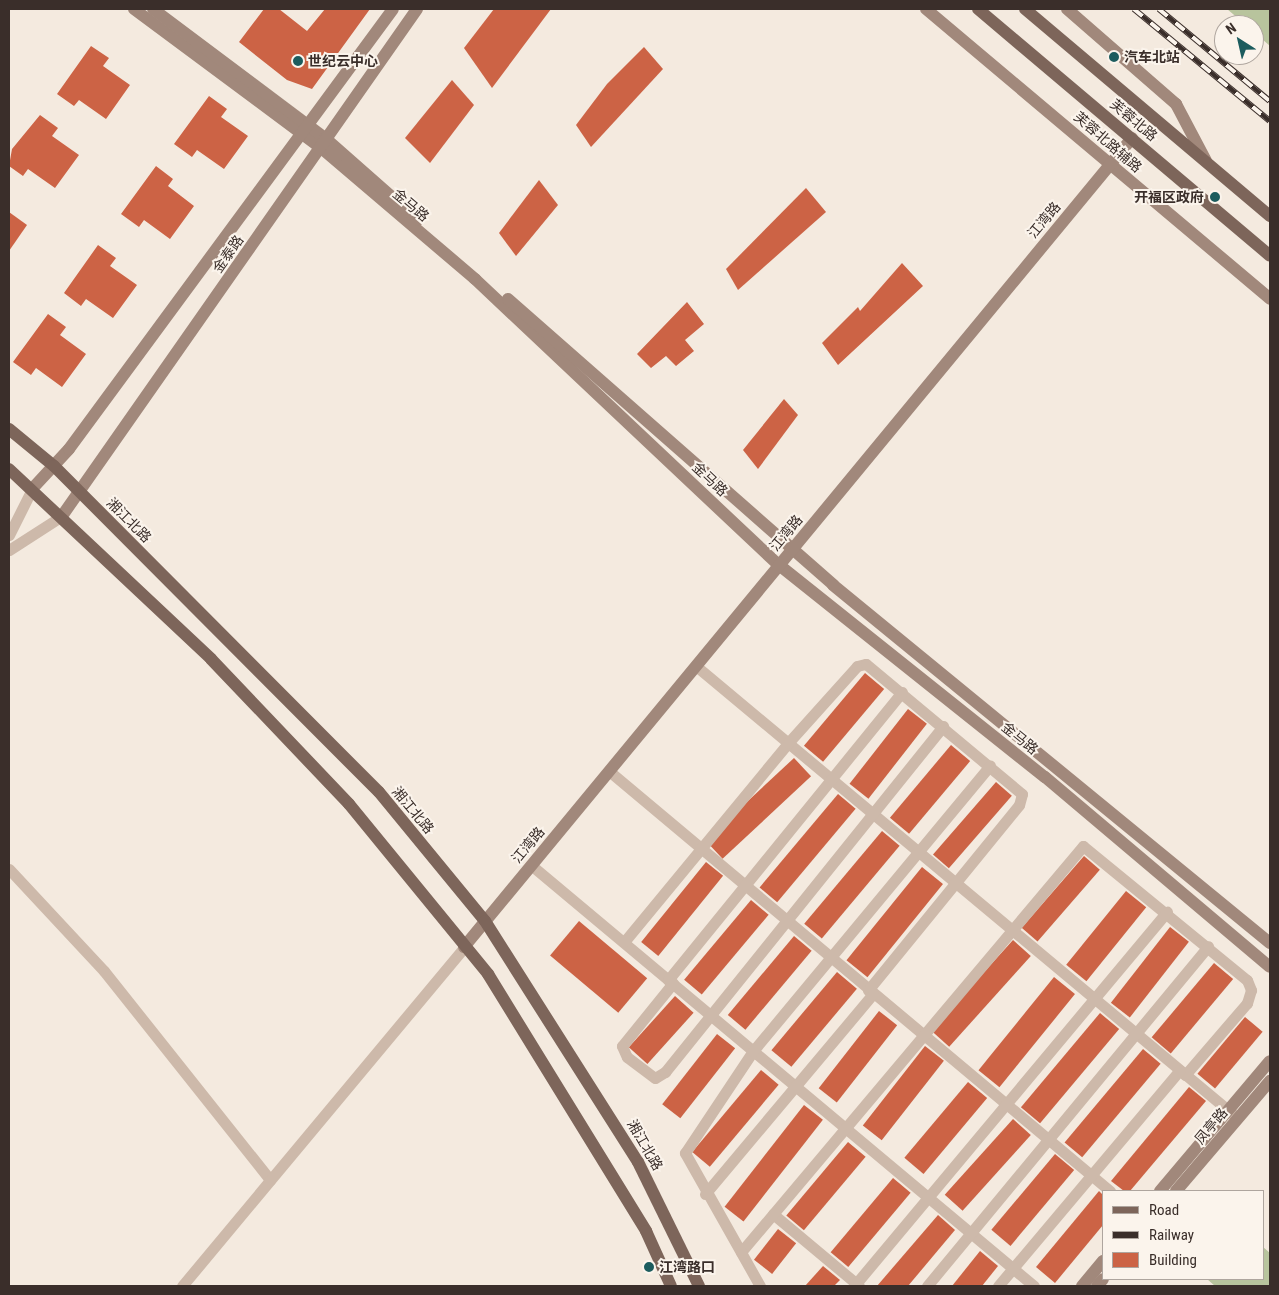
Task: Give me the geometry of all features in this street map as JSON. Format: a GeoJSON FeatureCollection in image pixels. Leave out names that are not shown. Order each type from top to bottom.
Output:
{"type":"FeatureCollection","features":[{"type":"Feature","properties":{"kind":"main road","name":"芙蓉北路"},"geometry":{"type":"LineString","coordinates":[[978,9],[1270,256]]}},
{"type":"Feature","properties":{"kind":"main road","name":"芙蓉北路"},"geometry":{"type":"LineString","coordinates":[[1024,9],[1270,216]]}},
{"type":"Feature","properties":{"kind":"main road","name":"湘江北路"},"geometry":{"type":"LineString","coordinates":[[9,429],[54,466],[378,792],[485,921],[638,1162],[699,1286]]}},
{"type":"Feature","properties":{"kind":"main road"},"geometry":{"type":"LineString","coordinates":[[9,469],[62,516],[210,659],[349,804],[488,974],[646,1232],[671,1286]]}},
{"type":"Feature","properties":{"kind":"street","name":"金马路"},"geometry":{"type":"LineString","coordinates":[[134,9],[303,128]]}},
{"type":"Feature","properties":{"kind":"street","name":"金马路"},"geometry":{"type":"LineString","coordinates":[[152,9],[322,143],[792,549],[1270,943]]}},
{"type":"Feature","properties":{"kind":"street"},"geometry":{"type":"LineString","coordinates":[[9,535],[32,489],[54,466],[393,9]]}},
{"type":"Feature","properties":{"kind":"street","name":"金泰路"},"geometry":{"type":"LineString","coordinates":[[62,516],[81,493],[322,143],[417,9]]}},
{"type":"Feature","properties":{"kind":"street","name":"芙蓉北路辅路"},"geometry":{"type":"LineString","coordinates":[[926,9],[1270,299]]}},
{"type":"Feature","properties":{"kind":"street"},"geometry":{"type":"LineString","coordinates":[[1067,9],[1176,104],[1207,163]]}},
{"type":"Feature","properties":{"kind":"street","name":"江湾路"},"geometry":{"type":"LineString","coordinates":[[464,947],[1132,138]]}},
{"type":"Feature","properties":{"kind":"street","name":"金马路"},"geometry":{"type":"LineString","coordinates":[[322,143],[475,279],[779,565],[1045,777],[1270,966]]}},
{"type":"Feature","properties":{"kind":"street"},"geometry":{"type":"LineString","coordinates":[[9,550],[62,516]]}},
{"type":"Feature","properties":{"kind":"street"},"geometry":{"type":"LineString","coordinates":[[624,942],[788,743],[861,664],[871,666],[1020,790],[1022,799],[795,1086],[705,1194]]}},
{"type":"Feature","properties":{"kind":"street"},"geometry":{"type":"LineString","coordinates":[[696,666],[1233,1115]]}},
{"type":"Feature","properties":{"kind":"street"},"geometry":{"type":"LineString","coordinates":[[902,692],[744,887],[622,1046],[627,1057],[651,1076],[660,1076],[874,815],[943,726]]}},
{"type":"Feature","properties":{"kind":"street"},"geometry":{"type":"LineString","coordinates":[[760,1286],[705,1194],[685,1153],[753,1051],[916,850],[990,766]]}},
{"type":"Feature","properties":{"kind":"street"},"geometry":{"type":"LineString","coordinates":[[609,771],[699,850],[1109,1190]]}},
{"type":"Feature","properties":{"kind":"street"},"geometry":{"type":"LineString","coordinates":[[741,1252],[1010,929],[1083,846],[1167,912],[1247,980],[1250,998],[1091,1176],[998,1286]]}},
{"type":"Feature","properties":{"kind":"street"},"geometry":{"type":"LineString","coordinates":[[531,865],[1034,1286]]}},
{"type":"Feature","properties":{"kind":"street"},"geometry":{"type":"LineString","coordinates":[[9,869],[104,971],[270,1180]]}},
{"type":"Feature","properties":{"kind":"street"},"geometry":{"type":"LineString","coordinates":[[773,1214],[856,1285],[1167,912]]}},
{"type":"Feature","properties":{"kind":"street"},"geometry":{"type":"LineString","coordinates":[[927,1286],[1208,946]]}},
{"type":"Feature","properties":{"kind":"street"},"geometry":{"type":"LineString","coordinates":[[182,1286],[464,947]]}},
{"type":"Feature","properties":{"kind":"street"},"geometry":{"type":"LineString","coordinates":[[1161,1190],[1233,1115],[1270,1061]]}},
{"type":"Feature","properties":{"kind":"street","name":"凤亭路"},"geometry":{"type":"LineString","coordinates":[[1177,1190],[1233,1115],[1270,1081]]}},
{"type":"Feature","properties":{"kind":"street"},"geometry":{"type":"LineString","coordinates":[[1082,1286],[1102,1262]]}},
{"type":"Feature","properties":{"kind":"green space"},"geometry":{"type":"Polygon","coordinates":[[[1227,9],[1270,9],[1270,46],[1264,41],[1264,15],[1234,15],[1227,9]]]}},
{"type":"Feature","properties":{"kind":"green space"},"geometry":{"type":"Polygon","coordinates":[[[1264,1248],[1270,1253],[1270,1286],[1215,1286],[1208,1280],[1264,1280],[1264,1248]]]}},
{"type":"Feature","properties":{"kind":"building","name":"世纪云中心"},"geometry":{"type":"Polygon","coordinates":[[[264,9],[279,9],[307,31],[325,9],[370,9],[312,89],[287,80],[239,42],[264,9]]]}},
{"type":"Feature","properties":{"kind":"building"},"geometry":{"type":"Polygon","coordinates":[[[494,9],[551,9],[492,88],[464,48],[494,9]]]}},
{"type":"Feature","properties":{"kind":"building"},"geometry":{"type":"Polygon","coordinates":[[[91,46],[109,58],[103,66],[130,85],[106,119],[79,100],[74,106],[57,94],[91,46]]]}},
{"type":"Feature","properties":{"kind":"building"},"geometry":{"type":"Polygon","coordinates":[[[644,47],[663,69],[591,147],[576,125],[607,84],[644,47]]]}},
{"type":"Feature","properties":{"kind":"building"},"geometry":{"type":"Polygon","coordinates":[[[452,80],[474,105],[430,163],[405,138],[452,80]]]}},
{"type":"Feature","properties":{"kind":"building"},"geometry":{"type":"Polygon","coordinates":[[[209,96],[227,109],[221,117],[248,136],[224,169],[197,150],[192,157],[174,144],[209,96]]]}},
{"type":"Feature","properties":{"kind":"building"},"geometry":{"type":"Polygon","coordinates":[[[40,115],[58,128],[52,136],[79,155],[55,188],[28,169],[23,176],[9,166],[12,149],[40,115]]]}},
{"type":"Feature","properties":{"kind":"building"},"geometry":{"type":"Polygon","coordinates":[[[156,166],[173,179],[168,186],[194,206],[170,239],[144,220],[139,227],[121,214],[156,166]]]}},
{"type":"Feature","properties":{"kind":"building"},"geometry":{"type":"Polygon","coordinates":[[[539,180],[558,205],[516,256],[499,233],[539,180]]]}},
{"type":"Feature","properties":{"kind":"building"},"geometry":{"type":"Polygon","coordinates":[[[806,188],[826,212],[738,290],[726,269],[806,188]]]}},
{"type":"Feature","properties":{"kind":"building"},"geometry":{"type":"Polygon","coordinates":[[[9,212],[27,225],[9,251],[9,212]]]}},
{"type":"Feature","properties":{"kind":"building"},"geometry":{"type":"Polygon","coordinates":[[[98,245],[116,258],[110,266],[137,285],[113,318],[86,299],[81,306],[64,293],[98,245]]]}},
{"type":"Feature","properties":{"kind":"building"},"geometry":{"type":"Polygon","coordinates":[[[902,263],[923,286],[838,365],[822,343],[858,307],[860,311],[902,263]]]}},
{"type":"Feature","properties":{"kind":"building"},"geometry":{"type":"Polygon","coordinates":[[[687,302],[704,324],[685,340],[694,351],[676,366],[666,356],[651,368],[637,354],[687,302]]]}},
{"type":"Feature","properties":{"kind":"building"},"geometry":{"type":"Polygon","coordinates":[[[48,314],[66,327],[60,335],[86,354],[62,387],[36,368],[31,375],[13,362],[48,314]]]}},
{"type":"Feature","properties":{"kind":"building"},"geometry":{"type":"Polygon","coordinates":[[[784,399],[798,415],[758,469],[743,450],[784,399]]]}},
{"type":"Feature","properties":{"kind":"building"},"geometry":{"type":"Polygon","coordinates":[[[865,673],[884,689],[823,762],[804,746],[865,673]]]}},
{"type":"Feature","properties":{"kind":"building"},"geometry":{"type":"Polygon","coordinates":[[[908,709],[927,724],[868,799],[850,784],[908,709]]]}},
{"type":"Feature","properties":{"kind":"building"},"geometry":{"type":"Polygon","coordinates":[[[951,745],[970,761],[909,834],[890,818],[951,745]]]}},
{"type":"Feature","properties":{"kind":"building"},"geometry":{"type":"Polygon","coordinates":[[[794,758],[811,776],[723,859],[706,841],[794,758]]]}},
{"type":"Feature","properties":{"kind":"building"},"geometry":{"type":"Polygon","coordinates":[[[996,782],[1012,796],[949,868],[933,854],[996,782]]]}},
{"type":"Feature","properties":{"kind":"building"},"geometry":{"type":"Polygon","coordinates":[[[838,794],[856,809],[777,902],[760,887],[838,794]]]}},
{"type":"Feature","properties":{"kind":"building"},"geometry":{"type":"Polygon","coordinates":[[[882,831],[900,846],[822,938],[804,924],[882,831]]]}},
{"type":"Feature","properties":{"kind":"building"},"geometry":{"type":"Polygon","coordinates":[[[1084,856],[1100,870],[1038,941],[1022,928],[1084,856]]]}},
{"type":"Feature","properties":{"kind":"building"},"geometry":{"type":"Polygon","coordinates":[[[706,862],[723,876],[658,956],[641,942],[706,862]]]}},
{"type":"Feature","properties":{"kind":"building"},"geometry":{"type":"Polygon","coordinates":[[[922,867],[943,884],[867,977],[846,960],[922,867]]]}},
{"type":"Feature","properties":{"kind":"building"},"geometry":{"type":"Polygon","coordinates":[[[1126,891],[1146,907],[1086,981],[1066,965],[1126,891]]]}},
{"type":"Feature","properties":{"kind":"building"},"geometry":{"type":"Polygon","coordinates":[[[751,900],[769,915],[702,994],[684,980],[751,900]]]}},
{"type":"Feature","properties":{"kind":"building"},"geometry":{"type":"Polygon","coordinates":[[[579,921],[647,978],[618,1013],[550,955],[579,921]]]}},
{"type":"Feature","properties":{"kind":"building"},"geometry":{"type":"Polygon","coordinates":[[[1170,927],[1189,942],[1130,1017],[1111,1003],[1170,927]]]}},
{"type":"Feature","properties":{"kind":"building"},"geometry":{"type":"Polygon","coordinates":[[[794,936],[812,951],[745,1030],[728,1015],[794,936]]]}},
{"type":"Feature","properties":{"kind":"building"},"geometry":{"type":"Polygon","coordinates":[[[1013,940],[1031,956],[949,1047],[931,1031],[1013,940]]]}},
{"type":"Feature","properties":{"kind":"building"},"geometry":{"type":"Polygon","coordinates":[[[1214,963],[1233,979],[1171,1053],[1152,1037],[1214,963]]]}},
{"type":"Feature","properties":{"kind":"building"},"geometry":{"type":"Polygon","coordinates":[[[837,972],[857,989],[791,1067],[771,1050],[837,972]]]}},
{"type":"Feature","properties":{"kind":"building"},"geometry":{"type":"Polygon","coordinates":[[[1054,977],[1075,994],[999,1087],[978,1070],[1054,977]]]}},
{"type":"Feature","properties":{"kind":"building"},"geometry":{"type":"Polygon","coordinates":[[[675,996],[694,1013],[647,1064],[629,1047],[675,996]]]}},
{"type":"Feature","properties":{"kind":"building"},"geometry":{"type":"Polygon","coordinates":[[[879,1011],[897,1025],[837,1102],[819,1088],[879,1011]]]}},
{"type":"Feature","properties":{"kind":"building"},"geometry":{"type":"Polygon","coordinates":[[[1100,1013],[1119,1029],[1040,1123],[1021,1107],[1100,1013]]]}},
{"type":"Feature","properties":{"kind":"building"},"geometry":{"type":"Polygon","coordinates":[[[1245,1017],[1263,1032],[1215,1088],[1197,1074],[1245,1017]]]}},
{"type":"Feature","properties":{"kind":"building"},"geometry":{"type":"Polygon","coordinates":[[[717,1034],[735,1048],[680,1118],[662,1104],[717,1034]]]}},
{"type":"Feature","properties":{"kind":"building"},"geometry":{"type":"Polygon","coordinates":[[[925,1046],[944,1061],[882,1140],[863,1126],[925,1046]]]}},
{"type":"Feature","properties":{"kind":"building"},"geometry":{"type":"Polygon","coordinates":[[[1143,1049],[1161,1064],[1082,1157],[1065,1142],[1143,1049]]]}},
{"type":"Feature","properties":{"kind":"building"},"geometry":{"type":"Polygon","coordinates":[[[761,1070],[779,1085],[710,1167],[692,1152],[761,1070]]]}},
{"type":"Feature","properties":{"kind":"building"},"geometry":{"type":"Polygon","coordinates":[[[968,1082],[987,1098],[924,1174],[904,1158],[968,1082]]]}},
{"type":"Feature","properties":{"kind":"building"},"geometry":{"type":"Polygon","coordinates":[[[1189,1087],[1206,1101],[1131,1190],[1123,1190],[1111,1181],[1189,1087]]]}},
{"type":"Feature","properties":{"kind":"building"},"geometry":{"type":"Polygon","coordinates":[[[804,1105],[823,1120],[743,1221],[725,1207],[804,1105]]]}},
{"type":"Feature","properties":{"kind":"building"},"geometry":{"type":"Polygon","coordinates":[[[1013,1119],[1031,1135],[963,1211],[945,1195],[1013,1119]]]}},
{"type":"Feature","properties":{"kind":"building"},"geometry":{"type":"Polygon","coordinates":[[[848,1142],[866,1157],[804,1230],[786,1216],[848,1142]]]}},
{"type":"Feature","properties":{"kind":"building"},"geometry":{"type":"Polygon","coordinates":[[[1055,1154],[1074,1170],[1011,1246],[991,1230],[1055,1154]]]}},
{"type":"Feature","properties":{"kind":"building"},"geometry":{"type":"Polygon","coordinates":[[[893,1178],[911,1193],[848,1267],[831,1252],[893,1178]]]}},
{"type":"Feature","properties":{"kind":"building"},"geometry":{"type":"Polygon","coordinates":[[[1099,1191],[1102,1194],[1102,1226],[1055,1283],[1036,1267],[1099,1191]]]}},
{"type":"Feature","properties":{"kind":"building"},"geometry":{"type":"Polygon","coordinates":[[[938,1215],[955,1230],[908,1286],[877,1286],[938,1215]]]}},
{"type":"Feature","properties":{"kind":"building"},"geometry":{"type":"Polygon","coordinates":[[[778,1229],[796,1243],[772,1274],[754,1260],[778,1229]]]}},
{"type":"Feature","properties":{"kind":"building"},"geometry":{"type":"Polygon","coordinates":[[[980,1251],[998,1266],[982,1286],[952,1286],[980,1251]]]}},
{"type":"Feature","properties":{"kind":"building"},"geometry":{"type":"Polygon","coordinates":[[[823,1266],[840,1280],[834,1286],[805,1286],[823,1266]]]}},
{"type":"Feature","properties":{"kind":"railway"},"geometry":{"type":"LineString","coordinates":[[1134,9],[1270,121]]}},
{"type":"Feature","properties":{"kind":"railway"},"geometry":{"type":"LineString","coordinates":[[1159,9],[1270,101]]}},
{"type":"Feature","properties":{"kind":"place","name":"汽车北站"},"geometry":{"type":"Point","coordinates":[1114,57]}},
{"type":"Feature","properties":{"kind":"place","name":"世纪云中心"},"geometry":{"type":"Point","coordinates":[298,61]}},
{"type":"Feature","properties":{"kind":"place","name":"开福区政府"},"geometry":{"type":"Point","coordinates":[1215,197]}},
{"type":"Feature","properties":{"kind":"place","name":"江湾路口"},"geometry":{"type":"Point","coordinates":[649,1267]}}]}
